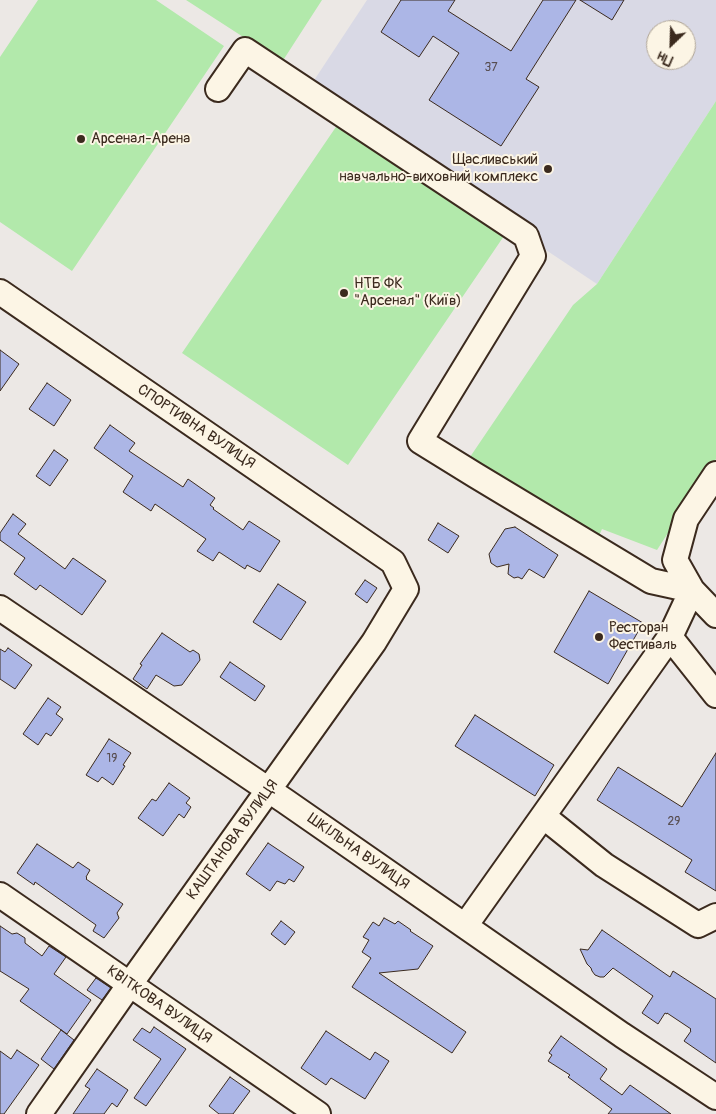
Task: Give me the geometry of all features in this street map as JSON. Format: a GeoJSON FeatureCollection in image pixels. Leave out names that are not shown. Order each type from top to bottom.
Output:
{"type":"FeatureCollection","features":[{"type":"Feature","properties":{"kind":"street"},"geometry":{"type":"LineString","coordinates":[[218,89],[245,50],[526,236],[533,256],[420,441],[651,581],[692,590]]}},
{"type":"Feature","properties":{"kind":"street","name":"СПОРТИВНА ВУЛИЦЯ"},"geometry":{"type":"LineString","coordinates":[[0,292],[393,562]]}},
{"type":"Feature","properties":{"kind":"street"},"geometry":{"type":"LineString","coordinates":[[716,474],[686,519],[676,560],[692,590],[716,615]]}},
{"type":"Feature","properties":{"kind":"street","name":"КАШТАНОВА ВУЛИЦЯ"},"geometry":{"type":"LineString","coordinates":[[39,1114],[374,642],[406,589],[393,562]]}},
{"type":"Feature","properties":{"kind":"street"},"geometry":{"type":"LineString","coordinates":[[465,926],[670,637],[692,590]]}},
{"type":"Feature","properties":{"kind":"street","name":"ШКІЛЬНА ВУЛИЦЯ"},"geometry":{"type":"LineString","coordinates":[[0,608],[269,790],[622,1035],[716,1097]]}},
{"type":"Feature","properties":{"kind":"street"},"geometry":{"type":"LineString","coordinates":[[670,637],[716,695]]}},
{"type":"Feature","properties":{"kind":"street"},"geometry":{"type":"LineString","coordinates":[[543,816],[604,865],[698,925],[716,916]]}},
{"type":"Feature","properties":{"kind":"street","name":"КВІТКОВА ВУЛИЦЯ"},"geometry":{"type":"LineString","coordinates":[[0,895],[318,1114]]}},
{"type":"Feature","properties":{"kind":"shaded area","name":"Щасливський навчально-виховний комплекс"},"geometry":{"type":"Polygon","coordinates":[[[367,0],[716,0],[716,101],[597,284],[307,91],[367,0]]]}},
{"type":"Feature","properties":{"kind":"green space","name":"Арсенал-Арена"},"geometry":{"type":"Polygon","coordinates":[[[38,0],[156,0],[224,46],[72,271],[0,222],[0,57],[38,0]]]}},
{"type":"Feature","properties":{"kind":"green space"},"geometry":{"type":"Polygon","coordinates":[[[186,0],[322,0],[282,62],[186,0]]]}},
{"type":"Feature","properties":{"kind":"green space"},"geometry":{"type":"Polygon","coordinates":[[[716,101],[716,459],[657,550],[602,529],[598,538],[470,457],[573,305],[597,284],[716,101]]]}},
{"type":"Feature","properties":{"kind":"green space","name":"НТБ ФК \"Арсенал\" (Київ)"},"geometry":{"type":"Polygon","coordinates":[[[340,121],[506,233],[348,465],[182,353],[340,121]]]}},
{"type":"Feature","properties":{"kind":"building"},"geometry":{"type":"Polygon","coordinates":[[[401,0],[455,0],[448,11],[511,51],[543,0],[576,0],[526,79],[539,87],[501,146],[429,100],[459,53],[433,36],[419,57],[381,32],[401,0]]]}},
{"type":"Feature","properties":{"kind":"building"},"geometry":{"type":"Polygon","coordinates":[[[580,0],[624,0],[612,20],[580,0]]]}},
{"type":"Feature","properties":{"kind":"building"},"geometry":{"type":"Polygon","coordinates":[[[0,350],[19,364],[0,391],[0,350]]]}},
{"type":"Feature","properties":{"kind":"building"},"geometry":{"type":"Polygon","coordinates":[[[47,383],[71,400],[54,426],[29,409],[47,383]]]}},
{"type":"Feature","properties":{"kind":"building"},"geometry":{"type":"Polygon","coordinates":[[[110,425],[135,443],[129,451],[183,487],[188,479],[215,498],[210,505],[213,509],[243,530],[249,521],[280,541],[260,572],[247,565],[245,569],[219,552],[213,561],[197,551],[206,539],[155,504],[151,511],[123,492],[133,476],[94,448],[110,425]]]}},
{"type":"Feature","properties":{"kind":"building"},"geometry":{"type":"Polygon","coordinates":[[[54,450],[68,460],[50,486],[36,476],[54,450]]]}},
{"type":"Feature","properties":{"kind":"building"},"geometry":{"type":"Polygon","coordinates":[[[13,514],[26,524],[18,534],[65,569],[73,558],[106,581],[82,615],[40,585],[36,590],[14,574],[25,558],[0,540],[0,533],[13,514]]]}},
{"type":"Feature","properties":{"kind":"building"},"geometry":{"type":"Polygon","coordinates":[[[438,523],[459,536],[448,553],[428,540],[438,523]]]}},
{"type":"Feature","properties":{"kind":"building"},"geometry":{"type":"Polygon","coordinates":[[[515,527],[558,555],[544,578],[529,569],[522,579],[514,578],[508,574],[509,564],[497,567],[491,563],[489,554],[505,529],[515,527]]]}},
{"type":"Feature","properties":{"kind":"building"},"geometry":{"type":"Polygon","coordinates":[[[365,580],[377,588],[367,603],[355,594],[365,580]]]}},
{"type":"Feature","properties":{"kind":"building"},"geometry":{"type":"Polygon","coordinates":[[[278,584],[306,602],[281,640],[253,622],[278,584]]]}},
{"type":"Feature","properties":{"kind":"building","name":"Ресторан Фестиваль"},"geometry":{"type":"Polygon","coordinates":[[[589,591],[643,623],[608,684],[554,652],[589,591]]]}},
{"type":"Feature","properties":{"kind":"building"},"geometry":{"type":"Polygon","coordinates":[[[162,633],[190,652],[193,650],[199,654],[200,660],[182,685],[174,686],[156,675],[147,689],[133,679],[142,665],[140,664],[162,633]]]}},
{"type":"Feature","properties":{"kind":"building"},"geometry":{"type":"Polygon","coordinates":[[[8,648],[32,665],[15,689],[0,679],[0,649],[5,652],[8,648]]]}},
{"type":"Feature","properties":{"kind":"building"},"geometry":{"type":"Polygon","coordinates":[[[230,662],[265,686],[255,701],[220,677],[230,662]]]}},
{"type":"Feature","properties":{"kind":"building"},"geometry":{"type":"Polygon","coordinates":[[[48,698],[61,707],[56,714],[63,719],[51,736],[46,733],[38,745],[23,734],[48,698]]]}},
{"type":"Feature","properties":{"kind":"building"},"geometry":{"type":"Polygon","coordinates":[[[475,715],[554,765],[535,796],[455,746],[475,715]]]}},
{"type":"Feature","properties":{"kind":"building"},"geometry":{"type":"Polygon","coordinates":[[[109,739],[131,753],[113,785],[102,777],[98,782],[86,775],[109,739]]]}},
{"type":"Feature","properties":{"kind":"building"},"geometry":{"type":"Polygon","coordinates":[[[716,753],[716,891],[685,872],[692,860],[597,800],[618,767],[682,807],[716,753]]]}},
{"type":"Feature","properties":{"kind":"building"},"geometry":{"type":"Polygon","coordinates":[[[169,783],[190,798],[186,803],[191,807],[184,818],[179,814],[163,836],[138,818],[152,799],[156,801],[169,783]]]}},
{"type":"Feature","properties":{"kind":"building"},"geometry":{"type":"Polygon","coordinates":[[[268,843],[304,867],[294,882],[289,879],[285,884],[277,881],[270,891],[246,874],[268,843]]]}},
{"type":"Feature","properties":{"kind":"building"},"geometry":{"type":"Polygon","coordinates":[[[37,844],[73,868],[78,862],[90,870],[86,879],[123,904],[117,913],[119,918],[104,938],[93,931],[96,925],[35,882],[34,885],[17,873],[37,844]]]}},
{"type":"Feature","properties":{"kind":"building"},"geometry":{"type":"Polygon","coordinates":[[[384,918],[395,924],[398,921],[433,946],[418,969],[379,973],[466,1032],[452,1053],[352,987],[371,958],[362,952],[369,940],[363,937],[373,922],[379,926],[384,918]]]}},
{"type":"Feature","properties":{"kind":"building"},"geometry":{"type":"Polygon","coordinates":[[[281,921],[295,932],[285,945],[271,934],[281,921]]]}},
{"type":"Feature","properties":{"kind":"building"},"geometry":{"type":"Polygon","coordinates":[[[0,926],[12,934],[17,933],[25,938],[25,943],[42,956],[49,946],[66,957],[54,974],[91,1000],[67,1034],[20,1001],[29,989],[0,971],[0,926]]]}},
{"type":"Feature","properties":{"kind":"building"},"geometry":{"type":"Polygon","coordinates":[[[602,930],[670,977],[673,971],[716,999],[716,1063],[684,1041],[691,1029],[667,1013],[665,1013],[658,1024],[642,1013],[653,996],[613,968],[604,977],[595,975],[580,949],[588,950],[602,930]]]}},
{"type":"Feature","properties":{"kind":"building"},"geometry":{"type":"Polygon","coordinates":[[[96,978],[111,988],[102,1000],[87,990],[96,978]]]}},
{"type":"Feature","properties":{"kind":"building"},"geometry":{"type":"Polygon","coordinates":[[[154,1027],[186,1049],[146,1106],[134,1098],[161,1059],[133,1040],[142,1028],[150,1033],[154,1027]]]}},
{"type":"Feature","properties":{"kind":"building"},"geometry":{"type":"Polygon","coordinates":[[[61,1030],[74,1040],[54,1069],[41,1059],[61,1030]]]}},
{"type":"Feature","properties":{"kind":"building"},"geometry":{"type":"Polygon","coordinates":[[[326,1031],[370,1060],[375,1052],[389,1061],[365,1099],[331,1078],[326,1085],[301,1068],[326,1031]]]}},
{"type":"Feature","properties":{"kind":"building"},"geometry":{"type":"Polygon","coordinates":[[[561,1036],[607,1069],[600,1079],[622,1095],[630,1085],[671,1114],[608,1114],[612,1109],[568,1077],[570,1075],[548,1061],[552,1055],[549,1053],[561,1036]]]}},
{"type":"Feature","properties":{"kind":"building"},"geometry":{"type":"Polygon","coordinates":[[[17,1050],[39,1065],[4,1114],[0,1114],[0,1051],[11,1059],[17,1050]]]}},
{"type":"Feature","properties":{"kind":"building"},"geometry":{"type":"Polygon","coordinates":[[[97,1069],[128,1090],[117,1107],[112,1103],[104,1114],[73,1114],[90,1089],[85,1086],[97,1069]]]}},
{"type":"Feature","properties":{"kind":"building"},"geometry":{"type":"Polygon","coordinates":[[[230,1077],[250,1091],[233,1114],[219,1114],[209,1106],[230,1077]]]}},
{"type":"Feature","properties":{"kind":"place","name":"Арсенал-Арена"},"geometry":{"type":"Point","coordinates":[81,139]}},
{"type":"Feature","properties":{"kind":"place","name":"Щасливський навчально-виховний комплекс"},"geometry":{"type":"Point","coordinates":[548,169]}},
{"type":"Feature","properties":{"kind":"place","name":"НТБ ФК \"Арсенал\" (Київ)"},"geometry":{"type":"Point","coordinates":[344,293]}},
{"type":"Feature","properties":{"kind":"place","name":"Ресторан Фестиваль"},"geometry":{"type":"Point","coordinates":[599,637]}}]}
